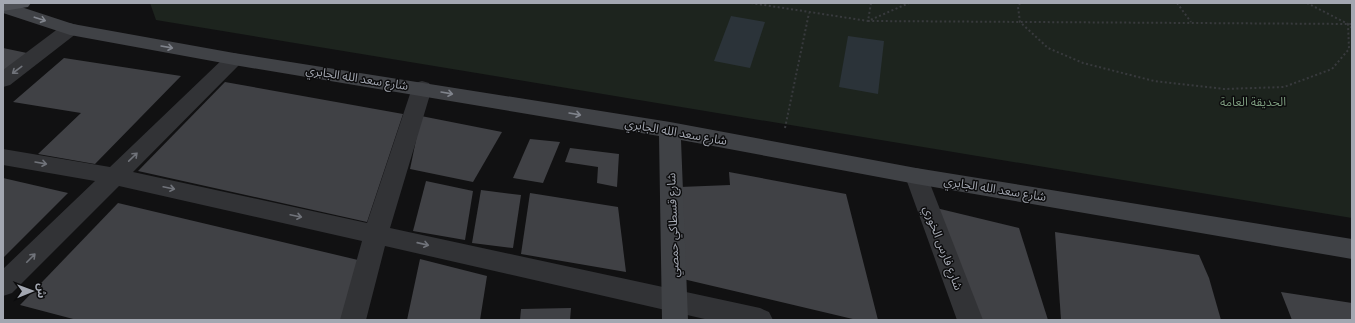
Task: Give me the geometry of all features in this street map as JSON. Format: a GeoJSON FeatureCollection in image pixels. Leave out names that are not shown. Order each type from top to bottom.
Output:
{"type":"FeatureCollection","features":[{"type":"Feature","properties":{"kind":"main road"},"geometry":{"type":"LineString","coordinates":[[3,7],[22,3]]}},
{"type":"Feature","properties":{"kind":"main road","name":"شارع سعد الله الجابري"},"geometry":{"type":"LineString","coordinates":[[3,7],[70,29],[234,59],[422,88],[670,130],[780,152],[916,176],[1352,249]]}},
{"type":"Feature","properties":{"kind":"main road","name":"شارع قسطاكي حمصي"},"geometry":{"type":"LineString","coordinates":[[670,130],[675,310]]}},
{"type":"Feature","properties":{"kind":"street"},"geometry":{"type":"LineString","coordinates":[[3,80],[70,29]]}},
{"type":"Feature","properties":{"kind":"street"},"geometry":{"type":"LineString","coordinates":[[3,285],[234,59]]}},
{"type":"Feature","properties":{"kind":"street"},"geometry":{"type":"LineString","coordinates":[[353,320],[376,233],[422,88]]}},
{"type":"Feature","properties":{"kind":"street"},"geometry":{"type":"LineString","coordinates":[[3,157],[114,176],[376,233],[675,310],[760,320]]}},
{"type":"Feature","properties":{"kind":"street","name":"شارع فارس الخوري"},"geometry":{"type":"LineString","coordinates":[[916,176],[970,320]]}},
{"type":"Feature","properties":{"kind":"path"},"geometry":{"type":"LineString","coordinates":[[753,3],[809,13],[868,21],[1352,24]]}},
{"type":"Feature","properties":{"kind":"path"},"geometry":{"type":"LineString","coordinates":[[868,21],[871,3]]}},
{"type":"Feature","properties":{"kind":"path"},"geometry":{"type":"LineString","coordinates":[[868,21],[909,3]]}},
{"type":"Feature","properties":{"kind":"path"},"geometry":{"type":"LineString","coordinates":[[1020,3],[1018,7],[1020,22],[1048,48],[1083,63],[1154,81],[1224,89],[1284,87],[1332,69],[1350,50],[1348,24]]}},
{"type":"Feature","properties":{"kind":"path"},"geometry":{"type":"LineString","coordinates":[[1177,3],[1191,23]]}},
{"type":"Feature","properties":{"kind":"path"},"geometry":{"type":"LineString","coordinates":[[1307,3],[1348,24],[1352,28]]}},
{"type":"Feature","properties":{"kind":"path"},"geometry":{"type":"LineString","coordinates":[[780,152],[809,13]]}},
{"type":"Feature","properties":{"kind":"green space","name":"الحديقة العامة"},"geometry":{"type":"Polygon","coordinates":[[[150,3],[1352,3],[1352,218],[156,20],[150,3]]]}},
{"type":"Feature","properties":{"kind":"shaded area"},"geometry":{"type":"Polygon","coordinates":[[[731,16],[765,22],[750,68],[714,61],[731,16]]]}},
{"type":"Feature","properties":{"kind":"shaded area"},"geometry":{"type":"Polygon","coordinates":[[[848,36],[884,41],[878,94],[839,87],[848,36]]]}},
{"type":"Feature","properties":{"kind":"building"},"geometry":{"type":"Polygon","coordinates":[[[3,48],[27,53],[3,71],[3,48]]]}},
{"type":"Feature","properties":{"kind":"building"},"geometry":{"type":"Polygon","coordinates":[[[64,58],[181,76],[95,164],[38,154],[81,113],[13,102],[64,58]]]}},
{"type":"Feature","properties":{"kind":"building"},"geometry":{"type":"Polygon","coordinates":[[[225,82],[403,114],[367,222],[138,171],[225,82]]]}},
{"type":"Feature","properties":{"kind":"building"},"geometry":{"type":"Polygon","coordinates":[[[421,116],[502,132],[473,182],[410,169],[421,116]]]}},
{"type":"Feature","properties":{"kind":"building"},"geometry":{"type":"Polygon","coordinates":[[[530,139],[560,142],[543,183],[513,178],[530,139]]]}},
{"type":"Feature","properties":{"kind":"building"},"geometry":{"type":"Polygon","coordinates":[[[570,148],[619,154],[617,187],[597,183],[598,167],[565,162],[570,148]]]}},
{"type":"Feature","properties":{"kind":"building"},"geometry":{"type":"Polygon","coordinates":[[[729,172],[846,194],[878,320],[857,320],[683,279],[680,187],[730,185],[729,172]]]}},
{"type":"Feature","properties":{"kind":"building"},"geometry":{"type":"Polygon","coordinates":[[[3,178],[68,193],[3,258],[3,178]]]}},
{"type":"Feature","properties":{"kind":"building"},"geometry":{"type":"Polygon","coordinates":[[[426,181],[473,191],[465,240],[413,231],[426,181]]]}},
{"type":"Feature","properties":{"kind":"building"},"geometry":{"type":"Polygon","coordinates":[[[481,190],[521,195],[513,248],[472,243],[481,190]]]}},
{"type":"Feature","properties":{"kind":"building"},"geometry":{"type":"Polygon","coordinates":[[[530,193],[618,207],[626,272],[521,254],[530,193]]]}},
{"type":"Feature","properties":{"kind":"building"},"geometry":{"type":"Polygon","coordinates":[[[118,203],[358,260],[341,320],[77,320],[20,305],[118,203]]]}},
{"type":"Feature","properties":{"kind":"building"},"geometry":{"type":"Polygon","coordinates":[[[932,207],[1019,228],[1048,320],[982,320],[932,207]]]}},
{"type":"Feature","properties":{"kind":"building"},"geometry":{"type":"Polygon","coordinates":[[[1055,232],[1199,255],[1209,278],[1221,320],[1061,320],[1055,232]]]}},
{"type":"Feature","properties":{"kind":"building"},"geometry":{"type":"Polygon","coordinates":[[[420,259],[487,276],[480,320],[407,320],[420,259]]]}},
{"type":"Feature","properties":{"kind":"building"},"geometry":{"type":"Polygon","coordinates":[[[1281,292],[1352,303],[1352,320],[1292,320],[1281,292]]]}},
{"type":"Feature","properties":{"kind":"building"},"geometry":{"type":"Polygon","coordinates":[[[571,308],[570,320],[520,320],[521,309],[571,308]]]}}]}
